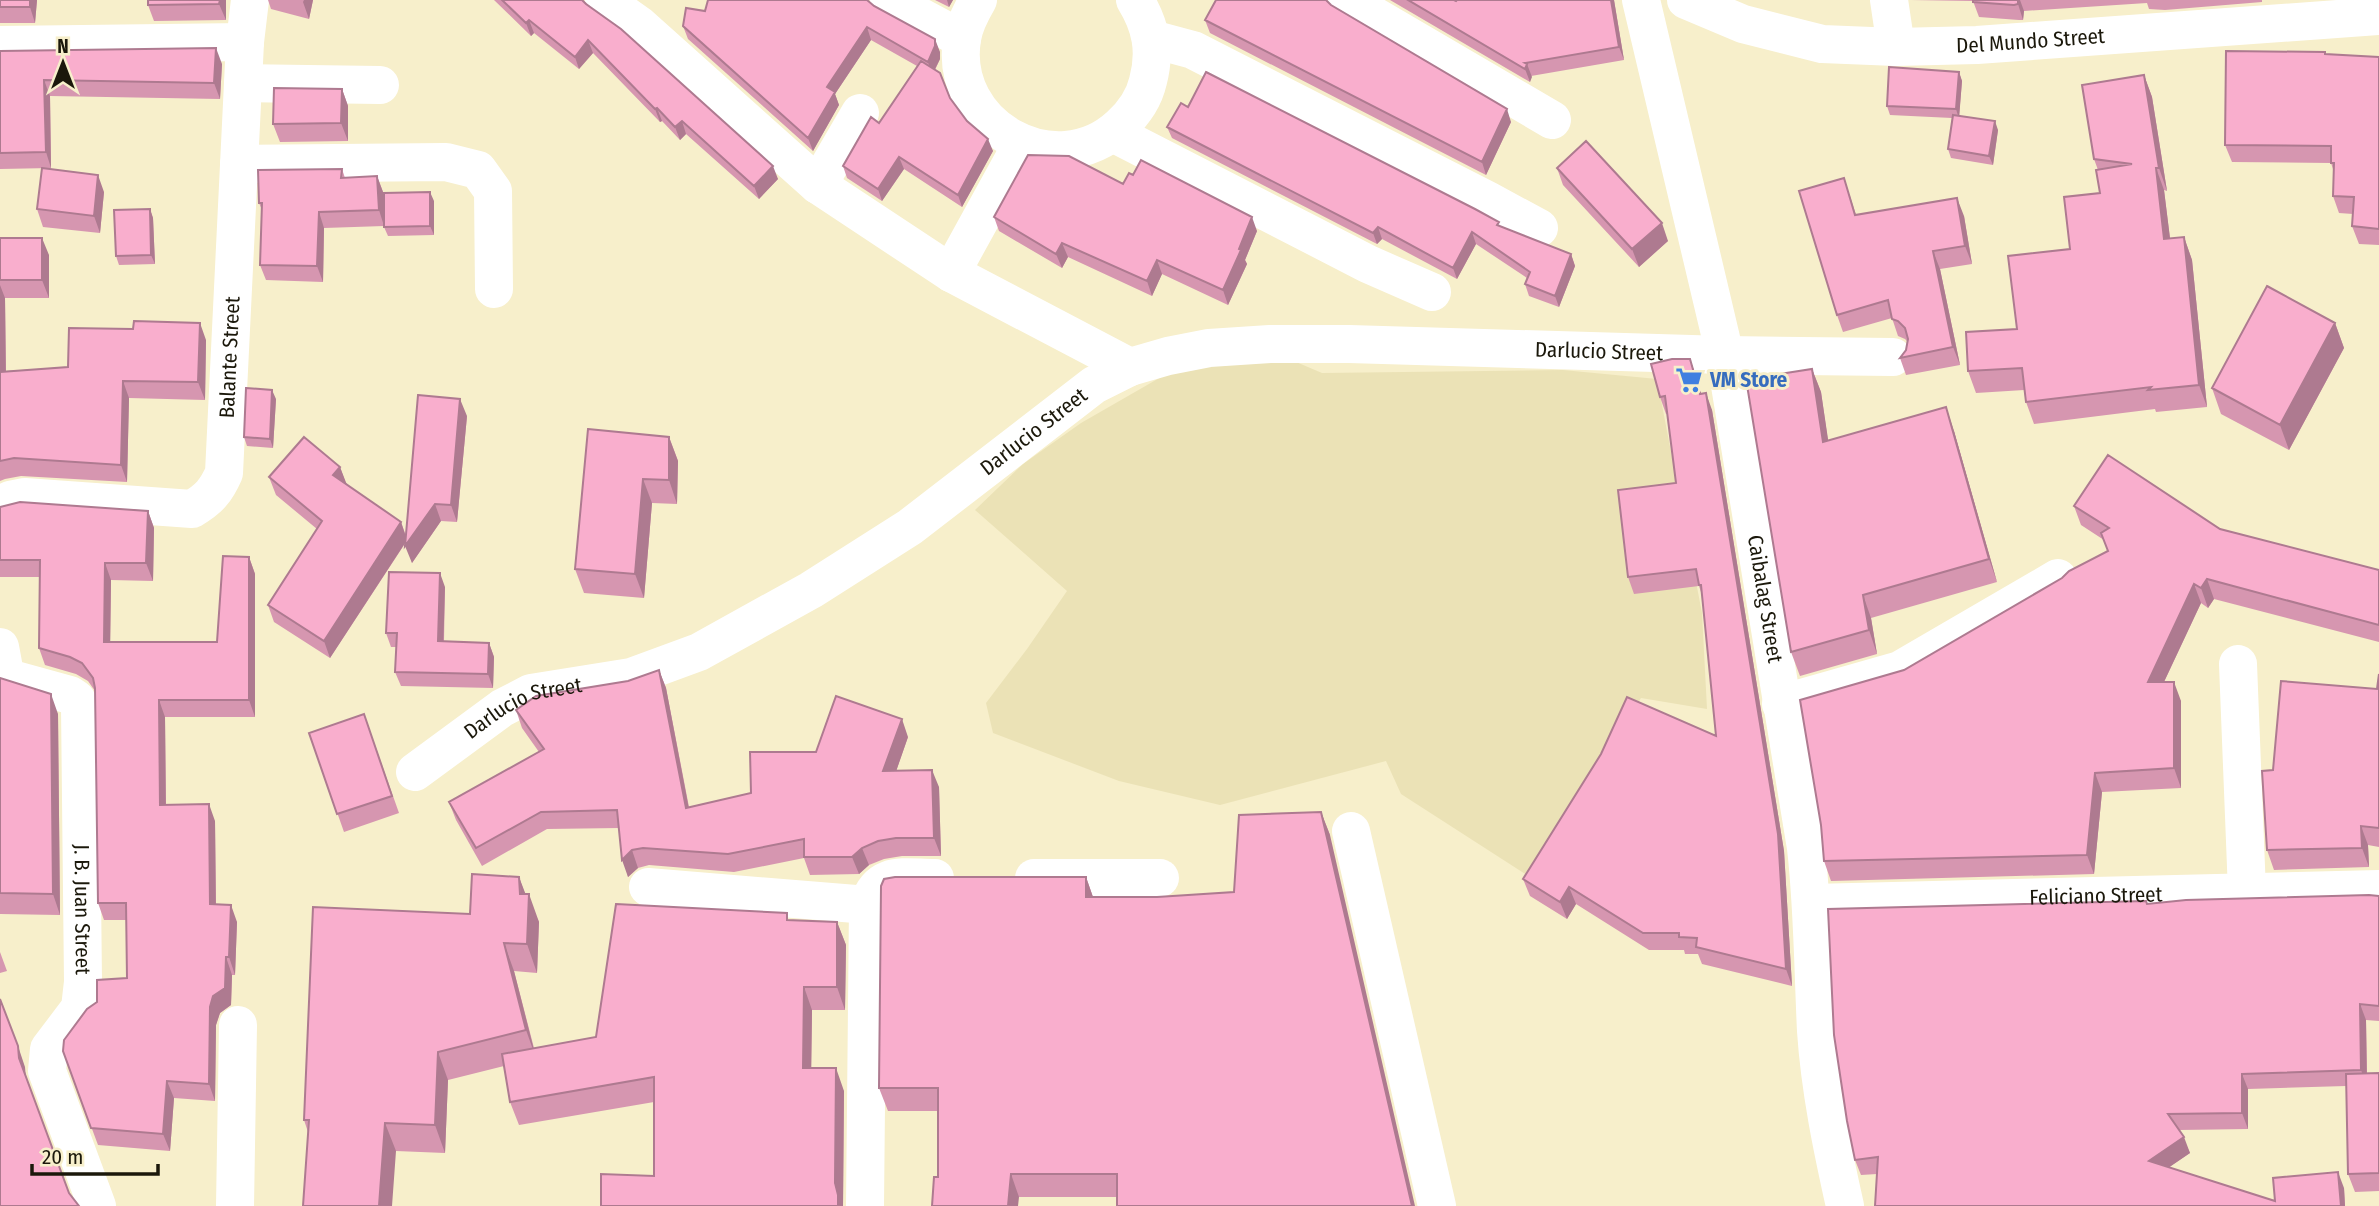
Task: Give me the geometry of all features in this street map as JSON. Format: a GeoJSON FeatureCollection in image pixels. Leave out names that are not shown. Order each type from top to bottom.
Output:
{"type":"FeatureCollection","features":[{"type":"Feature","properties":{"kind":"street","name":"Balante Street"},"geometry":{"type":"LineString","coordinates":[[0,505],[25,497],[192,509],[207,500],[217,489],[224,473],[245,43],[250,0]]}},
{"type":"Feature","properties":{"kind":"street"},"geometry":{"type":"LineString","coordinates":[[604,0],[639,25],[818,185],[951,274],[1130,367]]}},
{"type":"Feature","properties":{"kind":"street"},"geometry":{"type":"LineString","coordinates":[[889,0],[962,39]]}},
{"type":"Feature","properties":{"kind":"street"},"geometry":{"type":"LineString","coordinates":[[978,0],[969,16],[962,39],[962,72],[973,102],[994,128],[1022,144],[1054,151],[1084,146],[1113,133],[1132,115],[1146,92],[1152,66],[1152,39],[1145,15],[1135,0]]}},
{"type":"Feature","properties":{"kind":"street"},"geometry":{"type":"LineString","coordinates":[[1346,0],[1552,120]]}},
{"type":"Feature","properties":{"kind":"street","name":"Caibalag Street"},"geometry":{"type":"LineString","coordinates":[[1641,0],[1725,355],[1806,848],[1812,903],[1819,1057],[1831,1144],[1845,1206]]}},
{"type":"Feature","properties":{"kind":"street","name":"Del Mundo Street"},"geometry":{"type":"LineString","coordinates":[[1686,0],[1743,24],[1822,44],[1896,47],[1991,44],[2379,16]]}},
{"type":"Feature","properties":{"kind":"street"},"geometry":{"type":"LineString","coordinates":[[1889,0],[1896,47]]}},
{"type":"Feature","properties":{"kind":"street"},"geometry":{"type":"LineString","coordinates":[[1152,39],[1193,50],[1539,228]]}},
{"type":"Feature","properties":{"kind":"street"},"geometry":{"type":"LineString","coordinates":[[0,45],[245,43]]}},
{"type":"Feature","properties":{"kind":"street"},"geometry":{"type":"LineString","coordinates":[[243,83],[380,85]]}},
{"type":"Feature","properties":{"kind":"street"},"geometry":{"type":"LineString","coordinates":[[818,185],[860,113]]}},
{"type":"Feature","properties":{"kind":"street"},"geometry":{"type":"LineString","coordinates":[[1113,133],[1368,264],[1432,292]]}},
{"type":"Feature","properties":{"kind":"street"},"geometry":{"type":"LineString","coordinates":[[951,274],[1022,144]]}},
{"type":"Feature","properties":{"kind":"street"},"geometry":{"type":"LineString","coordinates":[[239,164],[446,162],[478,170],[493,191],[494,289]]}},
{"type":"Feature","properties":{"kind":"street","name":"Darlucio Street"},"geometry":{"type":"LineString","coordinates":[[415,772],[502,708],[531,693],[631,677],[699,652],[811,590],[910,527],[1094,385],[1130,367],[1168,356],[1209,348],[1270,344],[1349,344],[1893,357]]}},
{"type":"Feature","properties":{"kind":"street"},"geometry":{"type":"LineString","coordinates":[[1781,704],[1900,670],[2058,578]]}},
{"type":"Feature","properties":{"kind":"street","name":"J. B. Juan Street"},"geometry":{"type":"LineString","coordinates":[[0,647],[5,674],[12,679],[70,695],[80,706],[83,982],[80,1008],[49,1049],[47,1071],[97,1206]]}},
{"type":"Feature","properties":{"kind":"street"},"geometry":{"type":"LineString","coordinates":[[2238,664],[2247,892]]}},
{"type":"Feature","properties":{"kind":"street"},"geometry":{"type":"LineString","coordinates":[[1351,831],[1437,1206]]}},
{"type":"Feature","properties":{"kind":"street"},"geometry":{"type":"LineString","coordinates":[[865,1206],[868,905],[873,891],[882,881],[902,878],[1160,878]]}},
{"type":"Feature","properties":{"kind":"street"},"geometry":{"type":"LineString","coordinates":[[648,887],[868,905]]}},
{"type":"Feature","properties":{"kind":"street","name":"Feliciano Street"},"geometry":{"type":"LineString","coordinates":[[1812,903],[2379,889]]}},
{"type":"Feature","properties":{"kind":"street"},"geometry":{"type":"LineString","coordinates":[[235,1206],[238,1025]]}},
{"type":"Feature","properties":{"kind":"shaded area"},"geometry":{"type":"Polygon","coordinates":[[[1282,356],[1322,373],[1563,370],[1657,379],[1702,613],[1707,709],[1641,698],[1533,879],[1401,794],[1386,761],[1220,805],[1119,781],[993,733],[986,703],[1067,591],[975,510],[1023,464],[1081,423],[1175,369],[1282,356]]]}},
{"type":"Feature","properties":{"kind":"building"},"geometry":{"type":"Polygon","coordinates":[[[0,0],[30,0],[30,7],[0,7],[0,0]]]}},
{"type":"Feature","properties":{"kind":"building"},"geometry":{"type":"Polygon","coordinates":[[[148,0],[220,0],[219,4],[148,5],[148,0]]]}},
{"type":"Feature","properties":{"kind":"building"},"geometry":{"type":"Polygon","coordinates":[[[502,0],[582,0],[621,29],[773,166],[754,186],[682,121],[675,127],[588,40],[575,57],[529,20],[526,23],[502,0]]]}},
{"type":"Feature","properties":{"kind":"building"},"geometry":{"type":"Polygon","coordinates":[[[708,0],[867,0],[935,39],[935,46],[928,62],[867,27],[827,87],[835,92],[808,138],[683,26],[686,8],[705,11],[708,0]]]}},
{"type":"Feature","properties":{"kind":"building"},"geometry":{"type":"Polygon","coordinates":[[[1216,0],[1326,0],[1507,109],[1482,162],[1205,20],[1216,0]]]}},
{"type":"Feature","properties":{"kind":"building"},"geometry":{"type":"Polygon","coordinates":[[[1408,0],[1611,0],[1619,47],[1525,63],[1525,69],[1408,0]]]}},
{"type":"Feature","properties":{"kind":"building"},"geometry":{"type":"Polygon","coordinates":[[[2018,0],[2018,4],[1973,2],[2018,0]]]}},
{"type":"Feature","properties":{"kind":"building"},"geometry":{"type":"Polygon","coordinates":[[[216,48],[214,83],[44,80],[46,152],[0,153],[0,51],[216,48]]]}},
{"type":"Feature","properties":{"kind":"building"},"geometry":{"type":"Polygon","coordinates":[[[2226,51],[2325,52],[2379,57],[2379,229],[2352,226],[2354,197],[2333,196],[2334,163],[2331,163],[2331,146],[2225,145],[2226,51]]]}},
{"type":"Feature","properties":{"kind":"building"},"geometry":{"type":"Polygon","coordinates":[[[921,61],[940,73],[950,98],[967,121],[988,139],[958,195],[899,157],[878,189],[843,166],[871,117],[879,123],[921,61]]]}},
{"type":"Feature","properties":{"kind":"building"},"geometry":{"type":"Polygon","coordinates":[[[1889,67],[1959,72],[1956,109],[1887,106],[1889,67]]]}},
{"type":"Feature","properties":{"kind":"building"},"geometry":{"type":"Polygon","coordinates":[[[1206,72],[1475,209],[1499,222],[1497,225],[1571,254],[1555,296],[1525,284],[1530,272],[1472,232],[1453,268],[1378,227],[1373,233],[1167,127],[1181,103],[1188,107],[1206,72]]]}},
{"type":"Feature","properties":{"kind":"building"},"geometry":{"type":"Polygon","coordinates":[[[2144,75],[2159,168],[2156,168],[2164,239],[2184,237],[2199,385],[2148,390],[2151,387],[2026,402],[2022,368],[1968,371],[1966,332],[2017,329],[2008,256],[2070,249],[2064,197],[2100,193],[2096,170],[2132,164],[2094,159],[2082,85],[2144,75]]]}},
{"type":"Feature","properties":{"kind":"building"},"geometry":{"type":"Polygon","coordinates":[[[274,88],[342,89],[341,123],[273,124],[274,88]]]}},
{"type":"Feature","properties":{"kind":"building"},"geometry":{"type":"Polygon","coordinates":[[[1953,115],[1995,121],[1989,156],[1948,149],[1953,115]]]}},
{"type":"Feature","properties":{"kind":"building"},"geometry":{"type":"Polygon","coordinates":[[[1586,141],[1662,223],[1632,249],[1557,168],[1586,141]]]}},
{"type":"Feature","properties":{"kind":"building"},"geometry":{"type":"Polygon","coordinates":[[[1028,155],[1069,156],[1123,184],[1129,173],[1133,175],[1141,160],[1252,217],[1223,290],[1157,260],[1147,281],[1062,243],[1056,254],[994,217],[1028,155]]]}},
{"type":"Feature","properties":{"kind":"building"},"geometry":{"type":"Polygon","coordinates":[[[42,168],[98,175],[94,216],[37,209],[42,168]]]}},
{"type":"Feature","properties":{"kind":"building"},"geometry":{"type":"Polygon","coordinates":[[[342,169],[341,178],[377,176],[379,210],[319,212],[317,266],[260,265],[262,203],[259,203],[258,170],[342,169]]]}},
{"type":"Feature","properties":{"kind":"building"},"geometry":{"type":"Polygon","coordinates":[[[1844,178],[1855,215],[1957,198],[1965,246],[1933,251],[1953,347],[1900,358],[1906,350],[1908,339],[1905,328],[1892,319],[1888,300],[1837,315],[1799,191],[1844,178]]]}},
{"type":"Feature","properties":{"kind":"building"},"geometry":{"type":"Polygon","coordinates":[[[430,192],[430,226],[384,227],[384,193],[430,192]]]}},
{"type":"Feature","properties":{"kind":"building"},"geometry":{"type":"Polygon","coordinates":[[[150,209],[151,255],[116,256],[114,210],[150,209]]]}},
{"type":"Feature","properties":{"kind":"building"},"geometry":{"type":"Polygon","coordinates":[[[0,238],[42,238],[42,280],[0,280],[0,238]]]}},
{"type":"Feature","properties":{"kind":"building"},"geometry":{"type":"Polygon","coordinates":[[[2267,286],[2335,323],[2280,425],[2212,388],[2267,286]]]}},
{"type":"Feature","properties":{"kind":"building"},"geometry":{"type":"Polygon","coordinates":[[[134,321],[200,323],[198,382],[123,381],[121,465],[14,458],[0,461],[0,372],[68,367],[69,328],[133,329],[134,321]]]}},
{"type":"Feature","properties":{"kind":"building"},"geometry":{"type":"Polygon","coordinates":[[[1672,359],[1690,359],[1700,394],[1706,393],[1778,834],[1786,969],[1696,947],[1697,938],[1679,937],[1679,933],[1643,933],[1569,887],[1560,902],[1523,879],[1601,754],[1627,697],[1716,736],[1701,585],[1696,569],[1628,577],[1618,490],[1676,483],[1665,396],[1660,397],[1651,364],[1672,359]]]}},
{"type":"Feature","properties":{"kind":"building"},"geometry":{"type":"Polygon","coordinates":[[[1812,369],[1823,442],[1946,407],[1989,559],[1863,595],[1869,630],[1791,652],[1746,379],[1812,369]]]}},
{"type":"Feature","properties":{"kind":"building"},"geometry":{"type":"Polygon","coordinates":[[[246,388],[272,390],[270,439],[244,437],[246,388]]]}},
{"type":"Feature","properties":{"kind":"building"},"geometry":{"type":"Polygon","coordinates":[[[418,395],[460,399],[451,505],[435,504],[405,546],[418,395]]]}},
{"type":"Feature","properties":{"kind":"building"},"geometry":{"type":"Polygon","coordinates":[[[588,429],[669,437],[669,480],[643,479],[635,574],[575,569],[588,429]]]}},
{"type":"Feature","properties":{"kind":"building"},"geometry":{"type":"Polygon","coordinates":[[[304,437],[340,467],[333,475],[401,522],[324,641],[268,605],[322,521],[269,477],[304,437]]]}},
{"type":"Feature","properties":{"kind":"building"},"geometry":{"type":"Polygon","coordinates":[[[2108,455],[2220,529],[2379,570],[2379,625],[2207,579],[2201,588],[2194,584],[2148,682],[2174,682],[2174,768],[2095,773],[2087,855],[1824,861],[1821,825],[1800,700],[1904,670],[2062,578],[2069,571],[2108,551],[2101,533],[2109,528],[2074,506],[2108,455]]]}},
{"type":"Feature","properties":{"kind":"building"},"geometry":{"type":"Polygon","coordinates":[[[20,502],[148,511],[146,563],[105,563],[104,642],[217,642],[223,556],[249,557],[249,700],[159,700],[160,805],[209,804],[210,904],[231,905],[225,988],[213,996],[210,1007],[209,1084],[167,1081],[163,1134],[91,1128],[63,1051],[64,1040],[87,1009],[97,1002],[97,980],[127,978],[126,903],[98,903],[93,678],[82,663],[39,648],[40,560],[0,560],[0,507],[20,502]]]}},
{"type":"Feature","properties":{"kind":"building"},"geometry":{"type":"Polygon","coordinates":[[[389,572],[440,573],[438,641],[489,643],[488,674],[395,672],[397,633],[386,633],[389,572]]]}},
{"type":"Feature","properties":{"kind":"building"},"geometry":{"type":"Polygon","coordinates":[[[659,670],[686,808],[751,793],[750,752],[816,752],[836,696],[902,719],[883,771],[932,770],[934,838],[878,841],[862,848],[852,857],[804,857],[804,839],[728,854],[643,848],[632,850],[622,860],[617,810],[541,812],[476,848],[449,802],[544,749],[516,710],[536,696],[628,681],[659,670]]]}},
{"type":"Feature","properties":{"kind":"building"},"geometry":{"type":"Polygon","coordinates":[[[2379,674],[2379,828],[2361,826],[2362,848],[2267,850],[2262,771],[2273,770],[2281,681],[2377,689],[2379,674]]]}},
{"type":"Feature","properties":{"kind":"building"},"geometry":{"type":"Polygon","coordinates":[[[0,678],[51,694],[53,894],[0,893],[0,678]]]}},
{"type":"Feature","properties":{"kind":"building"},"geometry":{"type":"Polygon","coordinates":[[[364,714],[392,796],[337,814],[309,733],[364,714]]]}},
{"type":"Feature","properties":{"kind":"building"},"geometry":{"type":"Polygon","coordinates":[[[1321,812],[1412,1206],[1117,1206],[1117,1174],[1011,1174],[1008,1206],[932,1206],[934,1177],[938,1177],[938,1088],[879,1088],[881,886],[884,879],[1086,877],[1086,897],[1157,897],[1234,892],[1239,815],[1321,812]]]}},
{"type":"Feature","properties":{"kind":"building"},"geometry":{"type":"Polygon","coordinates":[[[472,874],[519,877],[520,894],[529,894],[527,944],[504,943],[526,1030],[438,1052],[435,1125],[385,1123],[379,1206],[303,1206],[309,1120],[304,1120],[313,907],[470,914],[472,874]]]}},
{"type":"Feature","properties":{"kind":"building"},"geometry":{"type":"Polygon","coordinates":[[[2379,896],[2379,1006],[2360,1004],[2361,1070],[2242,1074],[2242,1113],[2168,1114],[2184,1137],[2149,1161],[2275,1201],[2273,1178],[2338,1172],[2341,1206],[1875,1206],[1878,1157],[1855,1160],[1847,1121],[1834,1035],[1828,909],[2146,901],[2147,904],[2186,900],[2379,896]]]}},
{"type":"Feature","properties":{"kind":"building"},"geometry":{"type":"Polygon","coordinates":[[[616,904],[787,913],[787,920],[837,922],[837,987],[804,987],[803,1068],[836,1068],[835,1183],[838,1206],[601,1206],[601,1174],[654,1176],[654,1077],[510,1102],[502,1054],[596,1037],[616,904]]]}},
{"type":"Feature","properties":{"kind":"building"},"geometry":{"type":"Polygon","coordinates":[[[0,999],[69,1193],[79,1206],[0,1206],[0,999]]]}},
{"type":"Feature","properties":{"kind":"building"},"geometry":{"type":"Polygon","coordinates":[[[2379,1073],[2379,1173],[2348,1174],[2346,1074],[2379,1073]]]}},
{"type":"Feature","properties":{"kind":"place","name":"VM Store"},"geometry":{"type":"Point","coordinates":[1689,380]}}]}
